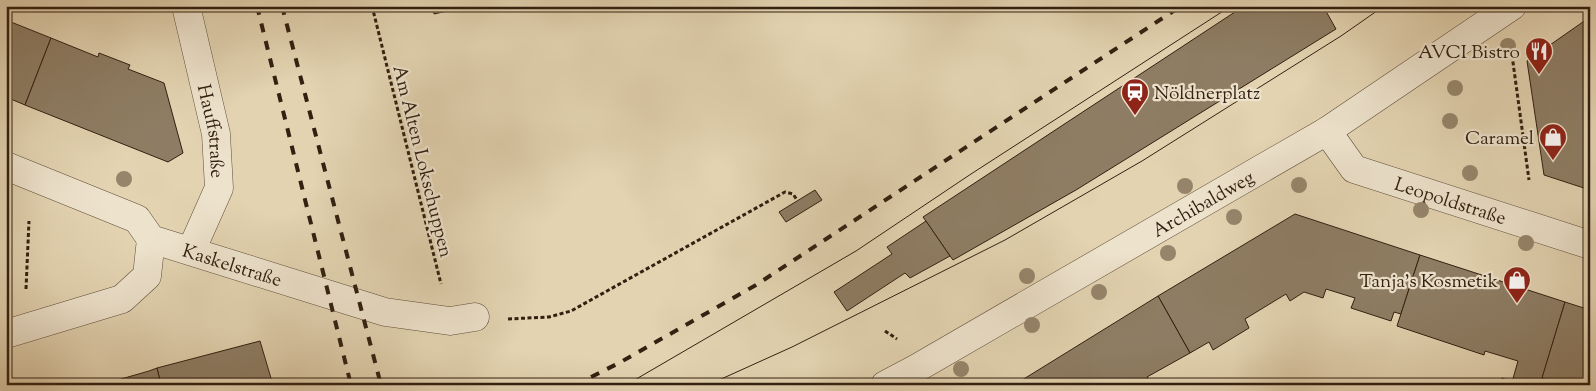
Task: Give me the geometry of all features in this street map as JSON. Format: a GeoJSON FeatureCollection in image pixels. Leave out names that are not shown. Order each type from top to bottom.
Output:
{"type":"FeatureCollection","features":[{"type":"Feature","properties":{"kind":"street","name":"Hauffstraße"},"geometry":{"type":"LineString","coordinates":[[186,6],[216,134],[219,188],[191,251]]}},
{"type":"Feature","properties":{"kind":"street","name":"Archibaldweg"},"geometry":{"type":"LineString","coordinates":[[885,385],[1327,131],[1512,6]]}},
{"type":"Feature","properties":{"kind":"street","name":"Leopoldstraße"},"geometry":{"type":"LineString","coordinates":[[1327,131],[1354,169],[1590,244]]}},
{"type":"Feature","properties":{"kind":"street"},"geometry":{"type":"LineString","coordinates":[[6,166],[137,219],[151,239],[147,276],[122,299],[6,334]]}},
{"type":"Feature","properties":{"kind":"street","name":"Kaskelstraße"},"geometry":{"type":"LineString","coordinates":[[151,239],[385,312],[463,320]]}},
{"type":"Feature","properties":{"kind":"path","name":"Am Alten Lokschuppen"},"geometry":{"type":"LineString","coordinates":[[372,6],[463,320]]}},
{"type":"Feature","properties":{"kind":"path"},"geometry":{"type":"LineString","coordinates":[[1512,55],[1529,180]]}},
{"type":"Feature","properties":{"kind":"path"},"geometry":{"type":"LineString","coordinates":[[463,320],[549,318],[571,311],[785,192],[793,194],[797,200]]}},
{"type":"Feature","properties":{"kind":"path"},"geometry":{"type":"LineString","coordinates":[[26,289],[29,221]]}},
{"type":"Feature","properties":{"kind":"building"},"geometry":{"type":"Polygon","coordinates":[[[433,6],[469,6],[434,14],[433,6]]]}},
{"type":"Feature","properties":{"kind":"building"},"geometry":{"type":"Polygon","coordinates":[[[1244,6],[1323,6],[1336,29],[1076,190],[953,260],[923,217],[1244,6]]]}},
{"type":"Feature","properties":{"kind":"building"},"geometry":{"type":"Polygon","coordinates":[[[1590,17],[1590,190],[1544,175],[1527,61],[1590,17]]]}},
{"type":"Feature","properties":{"kind":"building"},"geometry":{"type":"Polygon","coordinates":[[[6,20],[51,38],[25,105],[6,97],[6,20]]]}},
{"type":"Feature","properties":{"kind":"building"},"geometry":{"type":"Polygon","coordinates":[[[51,38],[98,57],[99,53],[130,65],[128,69],[164,83],[183,153],[168,162],[25,105],[51,38]]]}},
{"type":"Feature","properties":{"kind":"building"},"geometry":{"type":"Polygon","coordinates":[[[815,190],[822,200],[786,222],[779,212],[815,190]]]}},
{"type":"Feature","properties":{"kind":"building"},"geometry":{"type":"Polygon","coordinates":[[[1295,214],[1420,255],[1401,314],[1394,312],[1391,321],[1351,308],[1355,298],[1326,289],[1323,298],[1304,292],[1290,301],[1286,294],[1245,319],[1249,328],[1213,350],[1209,342],[1190,353],[1158,296],[1295,214]]]}},
{"type":"Feature","properties":{"kind":"building"},"geometry":{"type":"Polygon","coordinates":[[[926,221],[950,256],[910,278],[905,273],[847,311],[834,292],[892,254],[887,247],[926,221]]]}},
{"type":"Feature","properties":{"kind":"building"},"geometry":{"type":"Polygon","coordinates":[[[1420,255],[1565,302],[1540,385],[1500,385],[1502,378],[1512,382],[1518,361],[1485,351],[1484,355],[1397,326],[1420,255]]]}},
{"type":"Feature","properties":{"kind":"building"},"geometry":{"type":"Polygon","coordinates":[[[1158,296],[1190,353],[1147,377],[1153,385],[1014,385],[1158,296]]]}},
{"type":"Feature","properties":{"kind":"building"},"geometry":{"type":"Polygon","coordinates":[[[1565,302],[1590,310],[1590,385],[1561,385],[1542,378],[1565,302]]]}},
{"type":"Feature","properties":{"kind":"building"},"geometry":{"type":"Polygon","coordinates":[[[260,341],[273,385],[161,385],[157,368],[260,341]]]}},
{"type":"Feature","properties":{"kind":"building"},"geometry":{"type":"Polygon","coordinates":[[[157,368],[161,385],[100,385],[149,371],[157,368]]]}},
{"type":"Feature","properties":{"kind":"tram line"},"geometry":{"type":"LineString","coordinates":[[626,385],[856,251],[971,174],[1231,6]]}},
{"type":"Feature","properties":{"kind":"tram line"},"geometry":{"type":"LineString","coordinates":[[708,385],[792,347],[1005,240],[1142,161],[1341,36],[1384,6]]}},
{"type":"Feature","properties":{"kind":"railway"},"geometry":{"type":"LineString","coordinates":[[257,6],[351,385]]}},
{"type":"Feature","properties":{"kind":"railway"},"geometry":{"type":"LineString","coordinates":[[282,6],[381,385]]}},
{"type":"Feature","properties":{"kind":"railway"},"geometry":{"type":"LineString","coordinates":[[575,385],[619,363],[756,285],[1181,6]]}},
{"type":"Feature","properties":{"kind":"place","name":"AVCI Bistro"},"geometry":{"type":"Point","coordinates":[1539,75]}},
{"type":"Feature","properties":{"kind":"place","name":"Nöldnerplatz"},"geometry":{"type":"Point","coordinates":[1135,116]}},
{"type":"Feature","properties":{"kind":"place","name":"Caramel"},"geometry":{"type":"Point","coordinates":[1553,161]}},
{"type":"Feature","properties":{"kind":"place","name":"Tanja's Kosmetik"},"geometry":{"type":"Point","coordinates":[1517,304]}}]}
